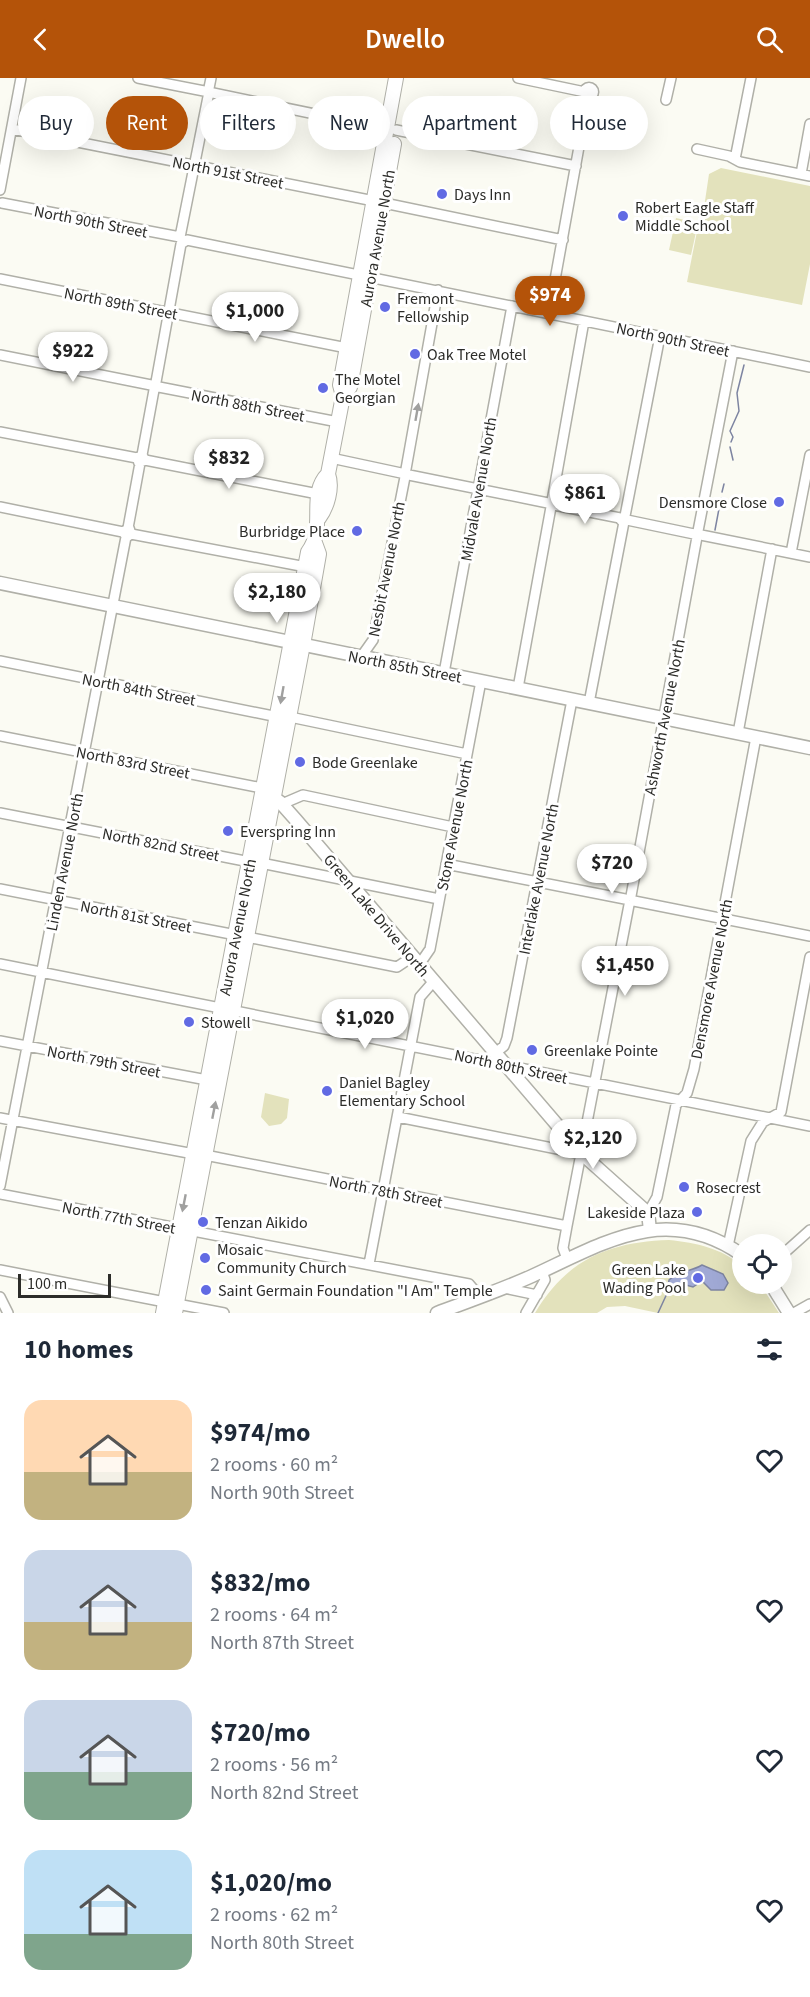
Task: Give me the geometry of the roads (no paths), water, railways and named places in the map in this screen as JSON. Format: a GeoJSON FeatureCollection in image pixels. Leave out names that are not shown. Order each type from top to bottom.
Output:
{"type":"FeatureCollection","features":[{"type":"Feature","properties":{"kind":"highway","name":"Aurora Avenue North"},"geometry":{"type":"LineString","coordinates":[[379,202],[387,186],[396,78]]}},
{"type":"Feature","properties":{"kind":"highway","name":"Aurora Avenue North"},"geometry":{"type":"LineString","coordinates":[[343,396],[350,387],[379,202],[382,159],[405,78]]}},
{"type":"Feature","properties":{"kind":"highway"},"geometry":{"type":"LineString","coordinates":[[382,159],[386,166],[383,182],[387,186]]}},
{"type":"Feature","properties":{"kind":"highway","name":"Aurora Avenue North"},"geometry":{"type":"LineString","coordinates":[[319,518],[327,504],[330,481],[328,474],[343,396],[340,385],[366,275]]}},
{"type":"Feature","properties":{"kind":"highway","name":"Aurora Avenue North"},"geometry":{"type":"LineString","coordinates":[[297,643],[308,552],[315,543],[319,518],[318,494],[322,480],[328,474]]}},
{"type":"Feature","properties":{"kind":"highway","name":"Aurora Avenue North"},"geometry":{"type":"LineString","coordinates":[[170,1308],[256,862],[273,797],[279,716],[319,554],[315,543]]}},
{"type":"Feature","properties":{"kind":"highway","name":"Aurora Avenue North"},"geometry":{"type":"LineString","coordinates":[[200,1155],[207,1080],[227,1008]]}},
{"type":"Feature","properties":{"kind":"main road","name":"North 85th Street"},"geometry":{"type":"LineString","coordinates":[[0,584],[810,748]]}},
{"type":"Feature","properties":{"kind":"main road","name":"Green Lake Drive North"},"geometry":{"type":"LineString","coordinates":[[273,797],[582,1154],[648,1213]]}},
{"type":"Feature","properties":{"kind":"main road"},"geometry":{"type":"LineString","coordinates":[[648,1213],[650,1230]]}},
{"type":"Feature","properties":{"kind":"main road"},"geometry":{"type":"LineString","coordinates":[[437,1313],[504,1288],[615,1237],[650,1230],[694,1233],[732,1249]]}},
{"type":"Feature","properties":{"kind":"main road"},"geometry":{"type":"LineString","coordinates":[[777,1294],[789,1313]]}},
{"type":"Feature","properties":{"kind":"street"},"geometry":{"type":"LineString","coordinates":[[0,190],[21,78]]}},
{"type":"Feature","properties":{"kind":"street"},"geometry":{"type":"LineString","coordinates":[[138,78],[209,90],[576,166]]}},
{"type":"Feature","properties":{"kind":"street"},"geometry":{"type":"LineString","coordinates":[[518,78],[589,89],[549,313]]}},
{"type":"Feature","properties":{"kind":"street"},"geometry":{"type":"LineString","coordinates":[[666,100],[670,78]]}},
{"type":"Feature","properties":{"kind":"street"},"geometry":{"type":"LineString","coordinates":[[735,159],[751,78]]}},
{"type":"Feature","properties":{"kind":"street","name":"Linden Avenue North"},"geometry":{"type":"LineString","coordinates":[[0,1186],[127,533],[209,90]]}},
{"type":"Feature","properties":{"kind":"street"},"geometry":{"type":"LineString","coordinates":[[697,149],[805,175],[810,124]]}},
{"type":"Feature","properties":{"kind":"street","name":"North 91st Street"},"geometry":{"type":"LineString","coordinates":[[12,129],[563,240]]}},
{"type":"Feature","properties":{"kind":"street","name":"North 90th Street"},"geometry":{"type":"LineString","coordinates":[[1,203],[366,275],[810,367]]}},
{"type":"Feature","properties":{"kind":"street","name":"North 89th Street"},"geometry":{"type":"LineString","coordinates":[[0,279],[347,348]]}},
{"type":"Feature","properties":{"kind":"street","name":"Nesbit Avenue North"},"geometry":{"type":"LineString","coordinates":[[361,657],[373,640],[438,290]]}},
{"type":"Feature","properties":{"kind":"street","name":"Midvale Avenue North"},"geometry":{"type":"LineString","coordinates":[[444,673],[512,306]]}},
{"type":"Feature","properties":{"kind":"street"},"geometry":{"type":"LineString","coordinates":[[518,688],[584,321]]}},
{"type":"Feature","properties":{"kind":"street"},"geometry":{"type":"LineString","coordinates":[[589,703],[660,336]]}},
{"type":"Feature","properties":{"kind":"street","name":"Ashworth Avenue North"},"geometry":{"type":"LineString","coordinates":[[567,1259],[563,1248],[567,1226],[733,351]]}},
{"type":"Feature","properties":{"kind":"street","name":"North 88th Street"},"geometry":{"type":"LineString","coordinates":[[0,355],[338,422]]}},
{"type":"Feature","properties":{"kind":"street"},"geometry":{"type":"LineString","coordinates":[[0,432],[318,494]]}},
{"type":"Feature","properties":{"kind":"street"},"geometry":{"type":"LineString","coordinates":[[791,553],[810,455]]}},
{"type":"Feature","properties":{"kind":"street"},"geometry":{"type":"LineString","coordinates":[[331,458],[810,557]]}},
{"type":"Feature","properties":{"kind":"street"},"geometry":{"type":"LineString","coordinates":[[0,507],[306,567]]}},
{"type":"Feature","properties":{"kind":"street"},"geometry":{"type":"LineString","coordinates":[[738,733],[772,549]]}},
{"type":"Feature","properties":{"kind":"street","name":"North 84th Street"},"geometry":{"type":"LineString","coordinates":[[0,661],[467,754]]}},
{"type":"Feature","properties":{"kind":"street","name":"Stone Avenue North"},"geometry":{"type":"LineString","coordinates":[[416,961],[429,952],[481,681]]}},
{"type":"Feature","properties":{"kind":"street","name":"Interlake Avenue North"},"geometry":{"type":"LineString","coordinates":[[494,1054],[503,1048],[506,1041],[572,700]]}},
{"type":"Feature","properties":{"kind":"street","name":"North 83rd Street"},"geometry":{"type":"LineString","coordinates":[[0,736],[257,787],[273,797]]}},
{"type":"Feature","properties":{"kind":"street","name":"Densmore Avenue North"},"geometry":{"type":"LineString","coordinates":[[648,1213],[657,1197],[675,1108],[690,1085],[756,737]]}},
{"type":"Feature","properties":{"kind":"street"},"geometry":{"type":"LineString","coordinates":[[273,797],[303,795],[453,827]]}},
{"type":"Feature","properties":{"kind":"street","name":"North 82nd Street"},"geometry":{"type":"LineString","coordinates":[[0,813],[440,899]]}},
{"type":"Feature","properties":{"kind":"street"},"geometry":{"type":"LineString","coordinates":[[446,864],[810,936]]}},
{"type":"Feature","properties":{"kind":"street","name":"North 81st Street"},"geometry":{"type":"LineString","coordinates":[[0,889],[397,967],[416,961]]}},
{"type":"Feature","properties":{"kind":"street"},"geometry":{"type":"LineString","coordinates":[[728,1246],[749,1148],[763,1122],[781,1112],[810,957]]}},
{"type":"Feature","properties":{"kind":"street","name":"North 80th Street"},"geometry":{"type":"LineString","coordinates":[[0,964],[810,1126]]}},
{"type":"Feature","properties":{"kind":"street"},"geometry":{"type":"LineString","coordinates":[[369,1264],[421,994],[433,982]]}},
{"type":"Feature","properties":{"kind":"street","name":"North 79th Street"},"geometry":{"type":"LineString","coordinates":[[0,1041],[207,1080]]}},
{"type":"Feature","properties":{"kind":"street","name":"North 78th Street"},"geometry":{"type":"LineString","coordinates":[[0,1118],[567,1226]]}},
{"type":"Feature","properties":{"kind":"street"},"geometry":{"type":"LineString","coordinates":[[398,1118],[582,1154]]}},
{"type":"Feature","properties":{"kind":"street","name":"North 77th Street"},"geometry":{"type":"LineString","coordinates":[[0,1194],[470,1284],[480,1297]]}},
{"type":"Feature","properties":{"kind":"street"},"geometry":{"type":"LineString","coordinates":[[792,1246],[810,1230]]}},
{"type":"Feature","properties":{"kind":"street"},"geometry":{"type":"LineString","coordinates":[[0,1270],[170,1308],[224,1313]]}},
{"type":"Feature","properties":{"kind":"street"},"geometry":{"type":"LineString","coordinates":[[526,1313],[545,1280],[543,1271]]}},
{"type":"Feature","properties":{"kind":"street"},"geometry":{"type":"LineString","coordinates":[[504,1288],[537,1294]]}},
{"type":"Feature","properties":{"kind":"street"},"geometry":{"type":"LineString","coordinates":[[0,1297],[8,1313]]}},
{"type":"Feature","properties":{"kind":"street"},"geometry":{"type":"LineString","coordinates":[[794,1313],[810,1304]]}},
{"type":"Feature","properties":{"kind":"water","name":"Green Lake Wading Pool"},"geometry":{"type":"Polygon","coordinates":[[[702,1265],[723,1274],[728,1283],[724,1290],[711,1290],[702,1281],[693,1287],[682,1284],[668,1286],[669,1280],[673,1277],[702,1265]]]}},
{"type":"Feature","properties":{"kind":"waterway"},"geometry":{"type":"LineString","coordinates":[[4,192],[9,165]]}},
{"type":"Feature","properties":{"kind":"waterway"},"geometry":{"type":"LineString","coordinates":[[731,442],[733,437],[730,431],[739,411],[737,393],[744,365]]}},
{"type":"Feature","properties":{"kind":"waterway"},"geometry":{"type":"LineString","coordinates":[[730,447],[733,460]]}},
{"type":"Feature","properties":{"kind":"waterway"},"geometry":{"type":"LineString","coordinates":[[722,492],[724,484]]}},
{"type":"Feature","properties":{"kind":"waterway"},"geometry":{"type":"LineString","coordinates":[[715,530],[721,498]]}},
{"type":"Feature","properties":{"kind":"waterway"},"geometry":{"type":"LineString","coordinates":[[658,1313],[670,1287]]}},
{"type":"Feature","properties":{"kind":"place","name":"Days Inn"},"geometry":{"type":"Point","coordinates":[442,194]}},
{"type":"Feature","properties":{"kind":"place","name":"Robert Eagle Staff Middle School"},"geometry":{"type":"Point","coordinates":[623,216]}},
{"type":"Feature","properties":{"kind":"place","name":"Fremont Fellowship"},"geometry":{"type":"Point","coordinates":[385,307]}},
{"type":"Feature","properties":{"kind":"place","name":"Oak Tree Motel"},"geometry":{"type":"Point","coordinates":[415,354]}},
{"type":"Feature","properties":{"kind":"place","name":"The Motel Georgian"},"geometry":{"type":"Point","coordinates":[323,388]}},
{"type":"Feature","properties":{"kind":"place","name":"Densmore Close"},"geometry":{"type":"Point","coordinates":[779,502]}},
{"type":"Feature","properties":{"kind":"place","name":"Burbridge Place"},"geometry":{"type":"Point","coordinates":[357,531]}},
{"type":"Feature","properties":{"kind":"place","name":"Bode Greenlake"},"geometry":{"type":"Point","coordinates":[300,762]}},
{"type":"Feature","properties":{"kind":"place","name":"Everspring Inn"},"geometry":{"type":"Point","coordinates":[228,831]}},
{"type":"Feature","properties":{"kind":"place","name":"Stowell"},"geometry":{"type":"Point","coordinates":[189,1022]}},
{"type":"Feature","properties":{"kind":"place","name":"Greenlake Pointe"},"geometry":{"type":"Point","coordinates":[532,1050]}},
{"type":"Feature","properties":{"kind":"place","name":"Daniel Bagley Elementary School"},"geometry":{"type":"Point","coordinates":[327,1091]}},
{"type":"Feature","properties":{"kind":"place","name":"Rosecrest"},"geometry":{"type":"Point","coordinates":[684,1187]}},
{"type":"Feature","properties":{"kind":"place","name":"Lakeside Plaza"},"geometry":{"type":"Point","coordinates":[697,1212]}},
{"type":"Feature","properties":{"kind":"place","name":"Tenzan Aikido"},"geometry":{"type":"Point","coordinates":[203,1222]}},
{"type":"Feature","properties":{"kind":"place","name":"Mosaic Community Church"},"geometry":{"type":"Point","coordinates":[205,1258]}},
{"type":"Feature","properties":{"kind":"place","name":"Green Lake Wading Pool"},"geometry":{"type":"Point","coordinates":[698,1278]}},
{"type":"Feature","properties":{"kind":"place","name":"Saint Germain Foundation \"I Am\" Temple"},"geometry":{"type":"Point","coordinates":[206,1290]}}]}
